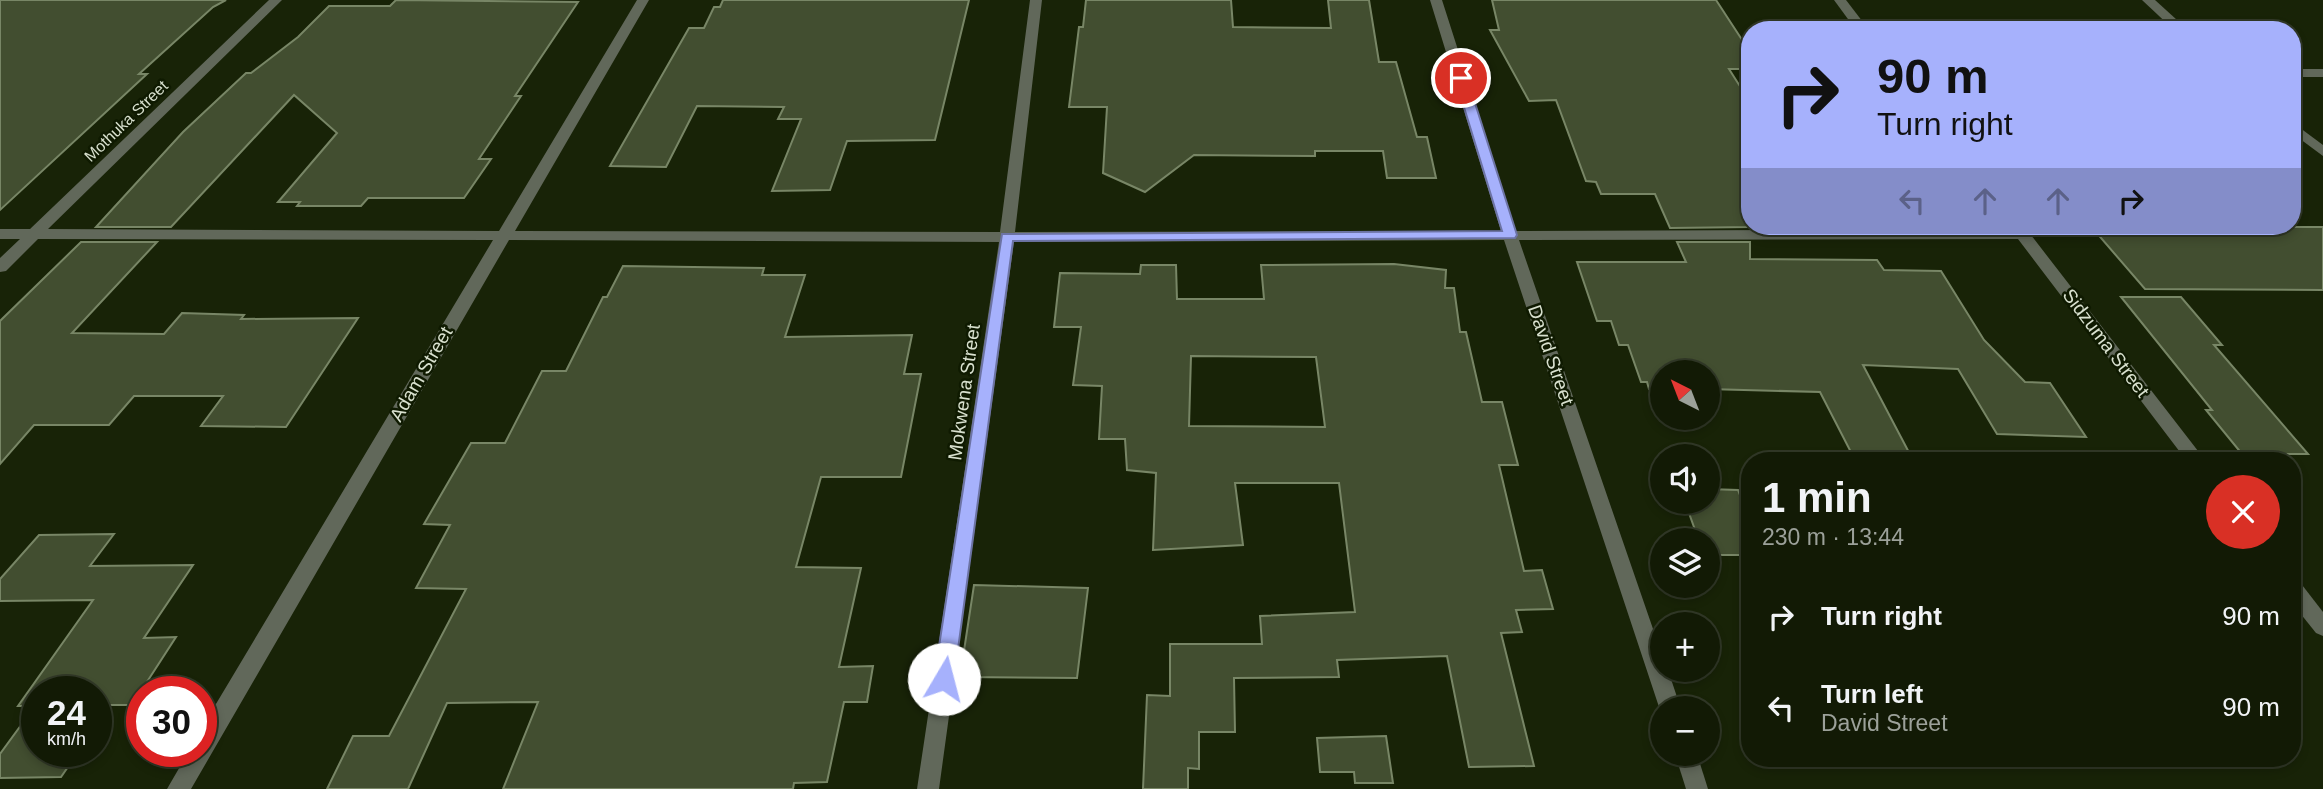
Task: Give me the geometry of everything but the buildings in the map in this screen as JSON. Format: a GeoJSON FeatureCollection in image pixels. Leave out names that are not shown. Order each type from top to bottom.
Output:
{"type":"FeatureCollection","features":[{"type":"Feature","properties":{"kind":"street","name":"Mothuka Street"},"geometry":{"type":"LineString","coordinates":[[0,267],[276,0]]}},
{"type":"Feature","properties":{"kind":"street","name":"Adam Street"},"geometry":{"type":"LineString","coordinates":[[217,723],[643,0]]}},
{"type":"Feature","properties":{"kind":"street","name":"Mokwena Street"},"geometry":{"type":"LineString","coordinates":[[928,789],[1007,237],[1036,0]]}},
{"type":"Feature","properties":{"kind":"street","name":"David Street"},"geometry":{"type":"LineString","coordinates":[[1436,0],[1510,235],[1666,696]]}},
{"type":"Feature","properties":{"kind":"street"},"geometry":{"type":"LineString","coordinates":[[1840,0],[1856,21]]}},
{"type":"Feature","properties":{"kind":"street"},"geometry":{"type":"LineString","coordinates":[[2148,0],[2172,21]]}},
{"type":"Feature","properties":{"kind":"street"},"geometry":{"type":"LineString","coordinates":[[2301,73],[2323,73]]}},
{"type":"Feature","properties":{"kind":"street"},"geometry":{"type":"LineString","coordinates":[[2301,134],[2323,152]]}},
{"type":"Feature","properties":{"kind":"street"},"geometry":{"type":"LineString","coordinates":[[0,234],[1007,237],[1741,233]]}},
{"type":"Feature","properties":{"kind":"street","name":"Sidzuma Street"},"geometry":{"type":"LineString","coordinates":[[2024,235],[2190,452]]}},
{"type":"Feature","properties":{"kind":"street"},"geometry":{"type":"LineString","coordinates":[[2301,598],[2323,626]]}},
{"type":"Feature","properties":{"kind":"street"},"geometry":{"type":"LineString","coordinates":[[1690,766],[1697,789]]}},
{"type":"Feature","properties":{"kind":"street","name":"Adam Street"},"geometry":{"type":"LineString","coordinates":[[178,789],[191,767]]}},
{"type":"Feature","properties":{"kind":"route"},"geometry":{"type":"LineString","coordinates":[[944,679],[1007,237],[1510,235],[1461,78]]}}]}
